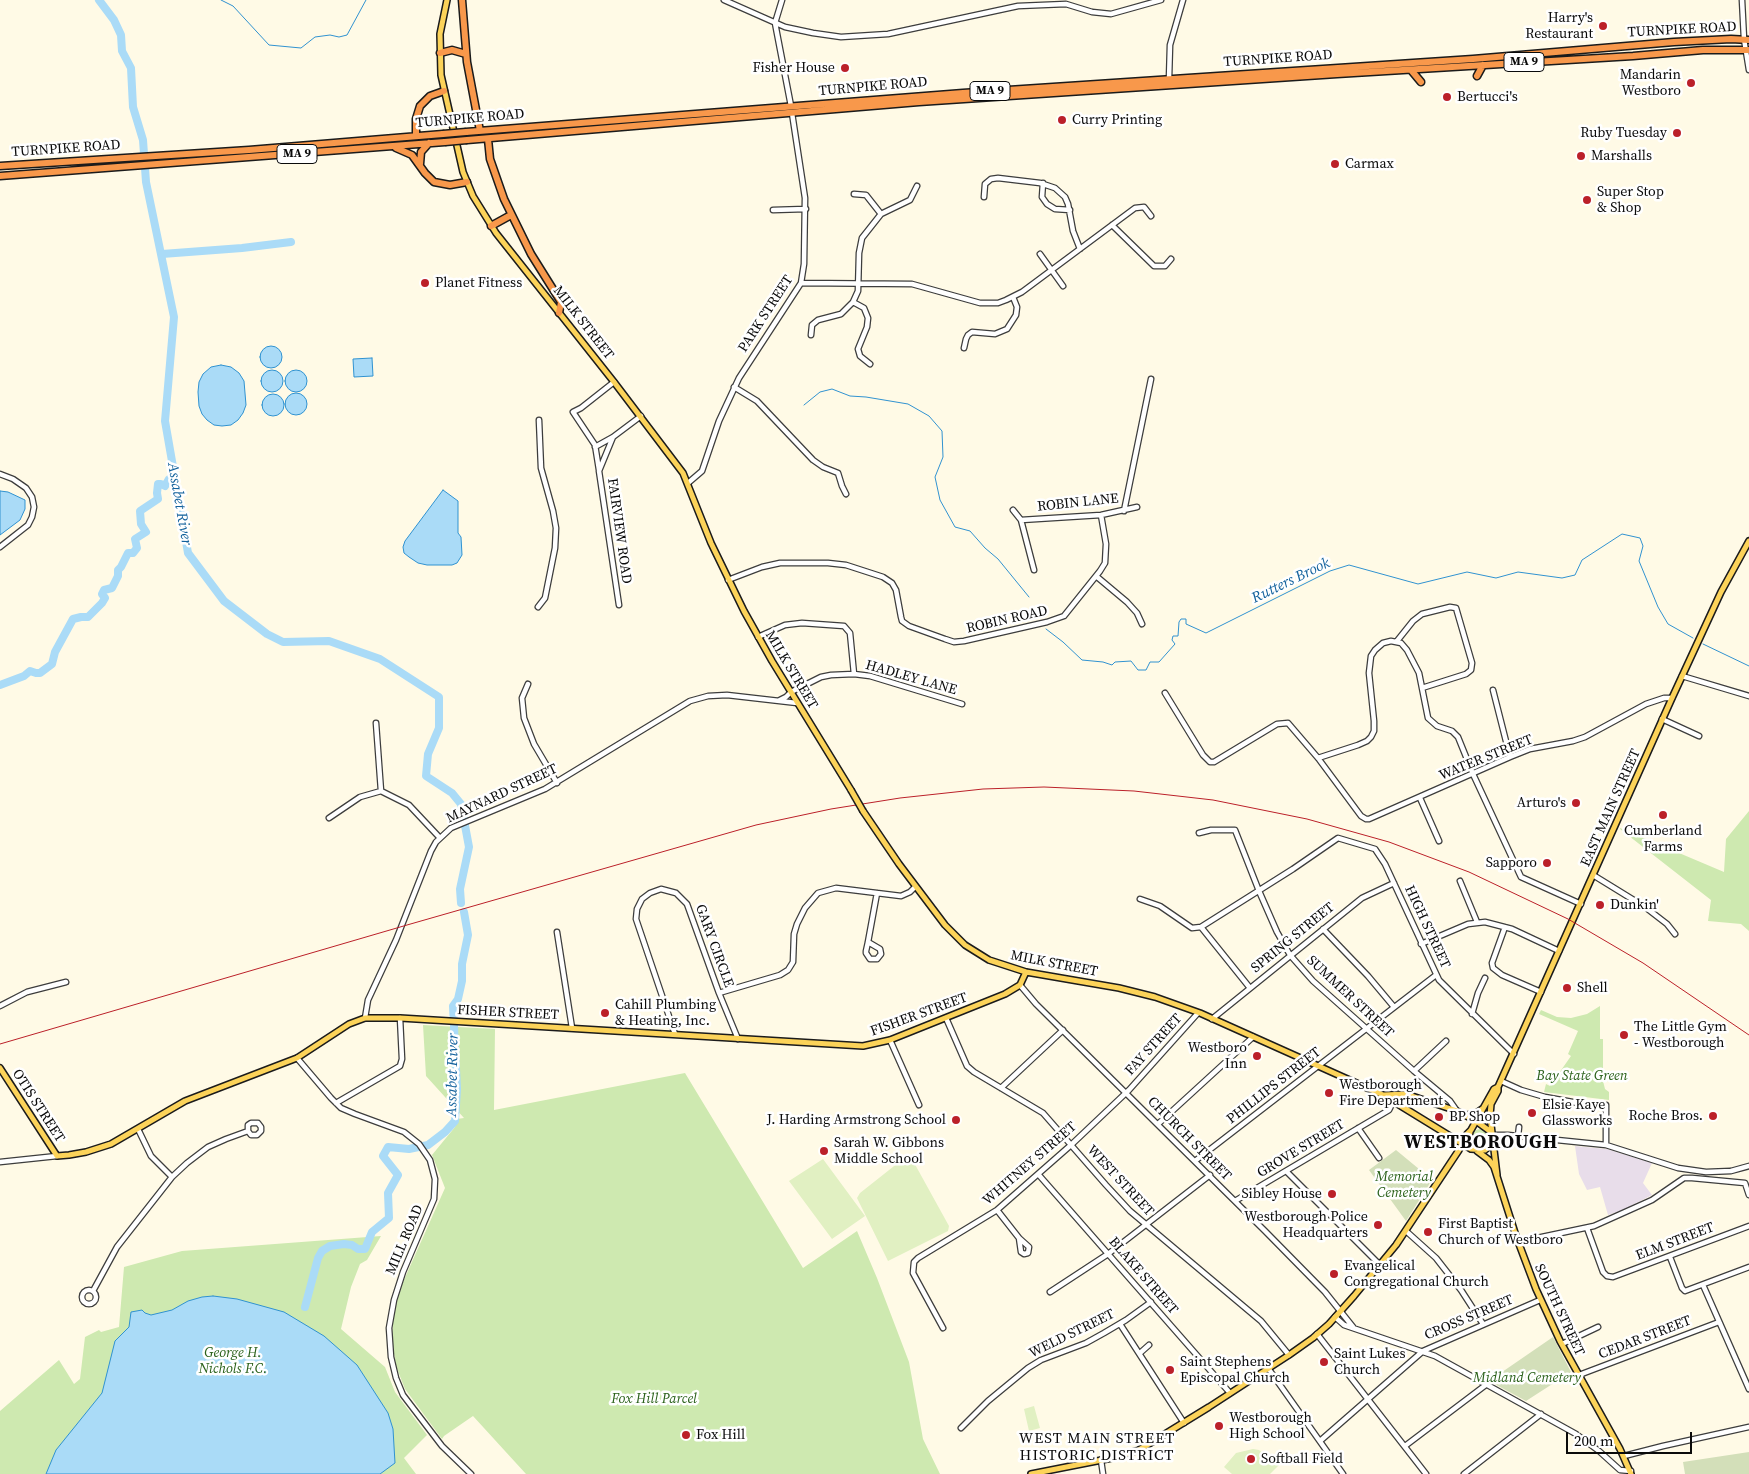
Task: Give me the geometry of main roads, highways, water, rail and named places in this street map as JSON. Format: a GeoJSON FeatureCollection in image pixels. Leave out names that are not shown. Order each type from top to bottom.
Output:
{"type":"FeatureCollection","features":[{"type":"Feature","properties":{"kind":"highway"},"geometry":{"type":"LineString","coordinates":[[462,0],[466,54],[480,131]]}},
{"type":"Feature","properties":{"kind":"highway","name":"TURNPIKE ROAD"},"geometry":{"type":"LineString","coordinates":[[0,176],[445,142],[791,110],[1169,79],[1473,59],[1674,42],[1747,40]]}},
{"type":"Feature","properties":{"kind":"highway"},"geometry":{"type":"LineString","coordinates":[[440,53],[452,50],[466,54]]}},
{"type":"Feature","properties":{"kind":"highway","name":"TURNPIKE ROAD"},"geometry":{"type":"LineString","coordinates":[[0,166],[791,110],[1703,50],[1747,50]]}},
{"type":"Feature","properties":{"kind":"highway"},"geometry":{"type":"LineString","coordinates":[[1477,76],[1483,65]]}},
{"type":"Feature","properties":{"kind":"highway"},"geometry":{"type":"LineString","coordinates":[[1412,70],[1420,82]]}},
{"type":"Feature","properties":{"kind":"highway"},"geometry":{"type":"LineString","coordinates":[[416,136],[416,119],[420,106],[430,96],[444,91]]}},
{"type":"Feature","properties":{"kind":"highway"},"geometry":{"type":"LineString","coordinates":[[488,138],[489,154],[493,169],[511,215],[534,260],[561,302],[559,313]]}},
{"type":"Feature","properties":{"kind":"highway"},"geometry":{"type":"LineString","coordinates":[[420,165],[421,152],[429,143]]}},
{"type":"Feature","properties":{"kind":"highway"},"geometry":{"type":"LineString","coordinates":[[390,146],[408,152],[431,179],[439,184],[450,185],[467,182]]}},
{"type":"Feature","properties":{"kind":"highway"},"geometry":{"type":"LineString","coordinates":[[491,226],[511,215]]}},
{"type":"Feature","properties":{"kind":"main road","name":"MILK STREET"},"geometry":{"type":"LineString","coordinates":[[447,0],[442,25],[440,53],[444,91],[463,172],[477,203],[491,226],[672,457],[688,483],[707,534],[758,638],[883,842],[945,925],[965,945],[989,960],[1026,972],[1137,992],[1198,1013],[1383,1096],[1462,1146],[1475,1150]]}},
{"type":"Feature","properties":{"kind":"main road","name":"EAST MAIN STREET"},"geometry":{"type":"LineString","coordinates":[[1490,1116],[1491,1104],[1498,1091],[1499,1084],[1662,719],[1721,592],[1749,541]]}},
{"type":"Feature","properties":{"kind":"main road","name":"FISHER STREET"},"geometry":{"type":"LineString","coordinates":[[57,1156],[75,1155],[101,1148],[185,1101],[297,1058],[349,1024],[364,1018],[456,1021],[853,1046],[872,1045],[890,1040],[1005,994],[1020,986],[1026,972]]}},
{"type":"Feature","properties":{"kind":"main road","name":"OTIS STREET"},"geometry":{"type":"LineString","coordinates":[[0,1068],[57,1156]]}},
{"type":"Feature","properties":{"kind":"main road","name":"EAST MAIN STREET"},"geometry":{"type":"LineString","coordinates":[[1031,1474],[1101,1460],[1139,1450],[1289,1355],[1317,1334],[1335,1317],[1380,1265],[1406,1231],[1462,1146],[1462,1141],[1499,1084]]}},
{"type":"Feature","properties":{"kind":"main road"},"geometry":{"type":"LineString","coordinates":[[1383,1096],[1406,1094],[1466,1115],[1484,1126],[1492,1136],[1488,1148],[1475,1150],[1468,1141],[1470,1131],[1477,1126],[1484,1126]]}},
{"type":"Feature","properties":{"kind":"main road"},"geometry":{"type":"LineString","coordinates":[[1466,1115],[1475,1114],[1483,1108]]}},
{"type":"Feature","properties":{"kind":"main road","name":"SOUTH STREET"},"geometry":{"type":"LineString","coordinates":[[1490,1116],[1497,1175],[1518,1242],[1540,1300],[1624,1456],[1631,1473]]}},
{"type":"Feature","properties":{"kind":"main road","name":"SOUTH STREET"},"geometry":{"type":"LineString","coordinates":[[1475,1150],[1489,1160],[1497,1175]]}},
{"type":"Feature","properties":{"kind":"water"},"geometry":{"type":"Polygon","coordinates":[[[271,346],[279,349],[282,357],[279,365],[271,368],[263,365],[260,357],[263,349],[271,346]]]}},
{"type":"Feature","properties":{"kind":"water"},"geometry":{"type":"Polygon","coordinates":[[[372,358],[373,376],[354,377],[353,359],[372,358]]]}},
{"type":"Feature","properties":{"kind":"water"},"geometry":{"type":"Polygon","coordinates":[[[221,365],[231,367],[239,373],[244,381],[246,405],[238,420],[231,425],[222,426],[214,425],[202,414],[199,406],[198,392],[199,382],[203,374],[211,367],[221,365]]]}},
{"type":"Feature","properties":{"kind":"water"},"geometry":{"type":"Polygon","coordinates":[[[272,370],[280,373],[283,381],[280,389],[272,392],[264,389],[261,381],[264,373],[272,370]]]}},
{"type":"Feature","properties":{"kind":"water"},"geometry":{"type":"Polygon","coordinates":[[[296,370],[304,373],[307,381],[304,389],[296,392],[288,389],[285,381],[288,373],[296,370]]]}},
{"type":"Feature","properties":{"kind":"water"},"geometry":{"type":"Polygon","coordinates":[[[296,393],[304,396],[307,404],[304,412],[296,415],[288,412],[285,404],[288,396],[296,393]]]}},
{"type":"Feature","properties":{"kind":"water"},"geometry":{"type":"Polygon","coordinates":[[[273,394],[281,397],[284,405],[281,413],[273,416],[265,413],[262,405],[265,397],[273,394]]]}},
{"type":"Feature","properties":{"kind":"water"},"geometry":{"type":"Polygon","coordinates":[[[443,490],[458,501],[458,533],[461,537],[462,555],[457,563],[452,565],[418,563],[404,553],[405,541],[443,490]]]}},
{"type":"Feature","properties":{"kind":"water"},"geometry":{"type":"Polygon","coordinates":[[[0,491],[8,492],[25,500],[25,509],[20,520],[0,535],[0,491]]]}},
{"type":"Feature","properties":{"kind":"water","name":"George H. Nichols F.C."},"geometry":{"type":"Polygon","coordinates":[[[213,1296],[237,1299],[284,1312],[324,1336],[357,1365],[388,1413],[393,1429],[395,1463],[380,1474],[46,1474],[56,1450],[102,1393],[115,1341],[129,1327],[131,1312],[142,1310],[151,1315],[172,1310],[188,1301],[213,1296]]]}},
{"type":"Feature","properties":{"kind":"waterway","name":"Assabet River"},"geometry":{"type":"LineString","coordinates":[[99,0],[114,20],[121,35],[122,51],[131,68],[133,107],[143,140],[146,182],[174,317],[165,421],[188,553],[224,601],[267,634],[283,642],[329,641],[380,659],[439,697],[439,728],[428,754],[426,776],[452,793],[461,804],[469,847],[460,889],[461,903]]}},
{"type":"Feature","properties":{"kind":"waterway"},"geometry":{"type":"LineString","coordinates":[[221,0],[233,6],[269,45],[301,48],[315,37],[347,35],[366,0]]}},
{"type":"Feature","properties":{"kind":"waterway"},"geometry":{"type":"LineString","coordinates":[[162,254],[291,242]]}},
{"type":"Feature","properties":{"kind":"waterway","name":"Rutters Brook"},"geometry":{"type":"LineString","coordinates":[[804,405],[820,392],[832,389],[850,396],[908,404],[929,416],[942,431],[943,457],[935,477],[940,500],[955,527],[970,531],[998,559],[1029,597]]}},
{"type":"Feature","properties":{"kind":"waterway"},"geometry":{"type":"LineString","coordinates":[[0,685],[24,676],[30,671],[40,673],[52,664],[55,652],[73,619],[88,617],[102,603],[105,598],[102,594],[104,590],[112,588],[118,576],[118,570],[128,553],[133,553],[137,548],[135,539],[146,532],[141,524],[140,511],[158,499],[158,484],[165,486],[169,479],[175,476]]}},
{"type":"Feature","properties":{"kind":"waterway","name":"Rutters Brook"},"geometry":{"type":"LineString","coordinates":[[1046,629],[1082,660],[1112,665],[1115,662],[1131,661],[1138,670],[1146,670],[1150,662],[1159,662],[1175,644],[1172,640],[1173,636],[1178,636],[1181,619],[1186,619],[1186,624],[1206,633],[1330,571],[1349,565],[1418,584],[1467,572],[1496,578],[1518,572],[1562,578],[1575,575],[1582,560],[1622,534],[1640,538],[1643,546],[1639,561],[1658,607],[1668,624],[1693,638]]}},
{"type":"Feature","properties":{"kind":"waterway","name":"Rutters Brook"},"geometry":{"type":"LineString","coordinates":[[1703,644],[1749,666]]}},
{"type":"Feature","properties":{"kind":"waterway","name":"Assabet River"},"geometry":{"type":"LineString","coordinates":[[305,1307],[318,1258],[322,1251],[330,1246],[344,1244],[352,1245],[358,1249],[365,1249],[372,1232],[389,1218],[388,1193],[398,1175],[383,1156],[388,1147],[409,1149],[428,1145],[445,1132],[455,1121],[457,1089],[453,1006],[458,999],[462,981],[462,964],[468,935],[464,912]]}},
{"type":"Feature","properties":{"kind":"railway"},"geometry":{"type":"LineString","coordinates":[[0,1044],[756,825],[831,809],[900,798],[983,789],[1044,787],[1134,791],[1213,800],[1307,819],[1389,842],[1469,872],[1568,919],[1643,963],[1749,1035]]}},
{"type":"Feature","properties":{"kind":"place","name":"Harry's Restaurant"},"geometry":{"type":"Point","coordinates":[1603,26]}},
{"type":"Feature","properties":{"kind":"place","name":"Fisher House"},"geometry":{"type":"Point","coordinates":[845,68]}},
{"type":"Feature","properties":{"kind":"place","name":"Mandarin Westboro"},"geometry":{"type":"Point","coordinates":[1691,83]}},
{"type":"Feature","properties":{"kind":"place","name":"Bertucci's"},"geometry":{"type":"Point","coordinates":[1447,97]}},
{"type":"Feature","properties":{"kind":"place","name":"Curry Printing"},"geometry":{"type":"Point","coordinates":[1062,120]}},
{"type":"Feature","properties":{"kind":"place","name":"Ruby Tuesday"},"geometry":{"type":"Point","coordinates":[1677,133]}},
{"type":"Feature","properties":{"kind":"place","name":"Marshalls"},"geometry":{"type":"Point","coordinates":[1581,156]}},
{"type":"Feature","properties":{"kind":"place","name":"Carmax"},"geometry":{"type":"Point","coordinates":[1335,164]}},
{"type":"Feature","properties":{"kind":"place","name":"Super Stop & Shop"},"geometry":{"type":"Point","coordinates":[1587,200]}},
{"type":"Feature","properties":{"kind":"place","name":"Planet Fitness"},"geometry":{"type":"Point","coordinates":[425,283]}},
{"type":"Feature","properties":{"kind":"place","name":"Arturo's"},"geometry":{"type":"Point","coordinates":[1576,803]}},
{"type":"Feature","properties":{"kind":"place","name":"Cumberland Farms"},"geometry":{"type":"Point","coordinates":[1663,815]}},
{"type":"Feature","properties":{"kind":"place","name":"Sapporo"},"geometry":{"type":"Point","coordinates":[1547,863]}},
{"type":"Feature","properties":{"kind":"place","name":"Dunkin'"},"geometry":{"type":"Point","coordinates":[1600,905]}},
{"type":"Feature","properties":{"kind":"place","name":"Shell"},"geometry":{"type":"Point","coordinates":[1567,988]}},
{"type":"Feature","properties":{"kind":"place","name":"Cahill Plumbing & Heating, Inc."},"geometry":{"type":"Point","coordinates":[605,1013]}},
{"type":"Feature","properties":{"kind":"place","name":"The Little Gym - Westborough"},"geometry":{"type":"Point","coordinates":[1624,1035]}},
{"type":"Feature","properties":{"kind":"place","name":"Westboro Inn"},"geometry":{"type":"Point","coordinates":[1257,1056]}},
{"type":"Feature","properties":{"kind":"place","name":"Westborough Fire Department"},"geometry":{"type":"Point","coordinates":[1329,1093]}},
{"type":"Feature","properties":{"kind":"place","name":"Elsie Kaye Glassworks"},"geometry":{"type":"Point","coordinates":[1532,1113]}},
{"type":"Feature","properties":{"kind":"place","name":"Roche Bros."},"geometry":{"type":"Point","coordinates":[1713,1116]}},
{"type":"Feature","properties":{"kind":"place","name":"BP Shop"},"geometry":{"type":"Point","coordinates":[1439,1117]}},
{"type":"Feature","properties":{"kind":"place","name":"J. Harding Armstrong School"},"geometry":{"type":"Point","coordinates":[956,1120]}},
{"type":"Feature","properties":{"kind":"place","name":"Sarah W. Gibbons Middle School"},"geometry":{"type":"Point","coordinates":[824,1151]}},
{"type":"Feature","properties":{"kind":"place","name":"Sibley House"},"geometry":{"type":"Point","coordinates":[1332,1194]}},
{"type":"Feature","properties":{"kind":"place","name":"Westborough Police Headquarters"},"geometry":{"type":"Point","coordinates":[1378,1225]}},
{"type":"Feature","properties":{"kind":"place","name":"First Baptist Church of Westboro"},"geometry":{"type":"Point","coordinates":[1428,1232]}},
{"type":"Feature","properties":{"kind":"place","name":"Evangelical Congregational Church"},"geometry":{"type":"Point","coordinates":[1334,1274]}},
{"type":"Feature","properties":{"kind":"place","name":"Saint Lukes Church"},"geometry":{"type":"Point","coordinates":[1324,1362]}},
{"type":"Feature","properties":{"kind":"place","name":"Saint Stephens Episcopal Church"},"geometry":{"type":"Point","coordinates":[1170,1370]}},
{"type":"Feature","properties":{"kind":"place","name":"Westborough High School"},"geometry":{"type":"Point","coordinates":[1219,1426]}},
{"type":"Feature","properties":{"kind":"place","name":"Fox Hill"},"geometry":{"type":"Point","coordinates":[686,1435]}},
{"type":"Feature","properties":{"kind":"place","name":"Softball Field"},"geometry":{"type":"Point","coordinates":[1251,1459]}},
{"type":"Feature","properties":{"kind":"district","name":"WESTBOROUGH"},"geometry":{"type":"Point","coordinates":[1481,1143]}},
{"type":"Feature","properties":{"kind":"district","name":"WEST MAIN STREET HISTORIC DISTRICT"},"geometry":{"type":"Point","coordinates":[1097,1448]}},
{"type":"Feature","properties":{"kind":"park label","name":"Bay State Green"},"geometry":{"type":"Point","coordinates":[1582,1076]}},
{"type":"Feature","properties":{"kind":"park label","name":"Memorial Cemetery"},"geometry":{"type":"Point","coordinates":[1404,1186]}},
{"type":"Feature","properties":{"kind":"park label","name":"Midland Cemetery"},"geometry":{"type":"Point","coordinates":[1527,1378]}},
{"type":"Feature","properties":{"kind":"park label","name":"Fox Hill Parcel"},"geometry":{"type":"Point","coordinates":[654,1399]}}]}
